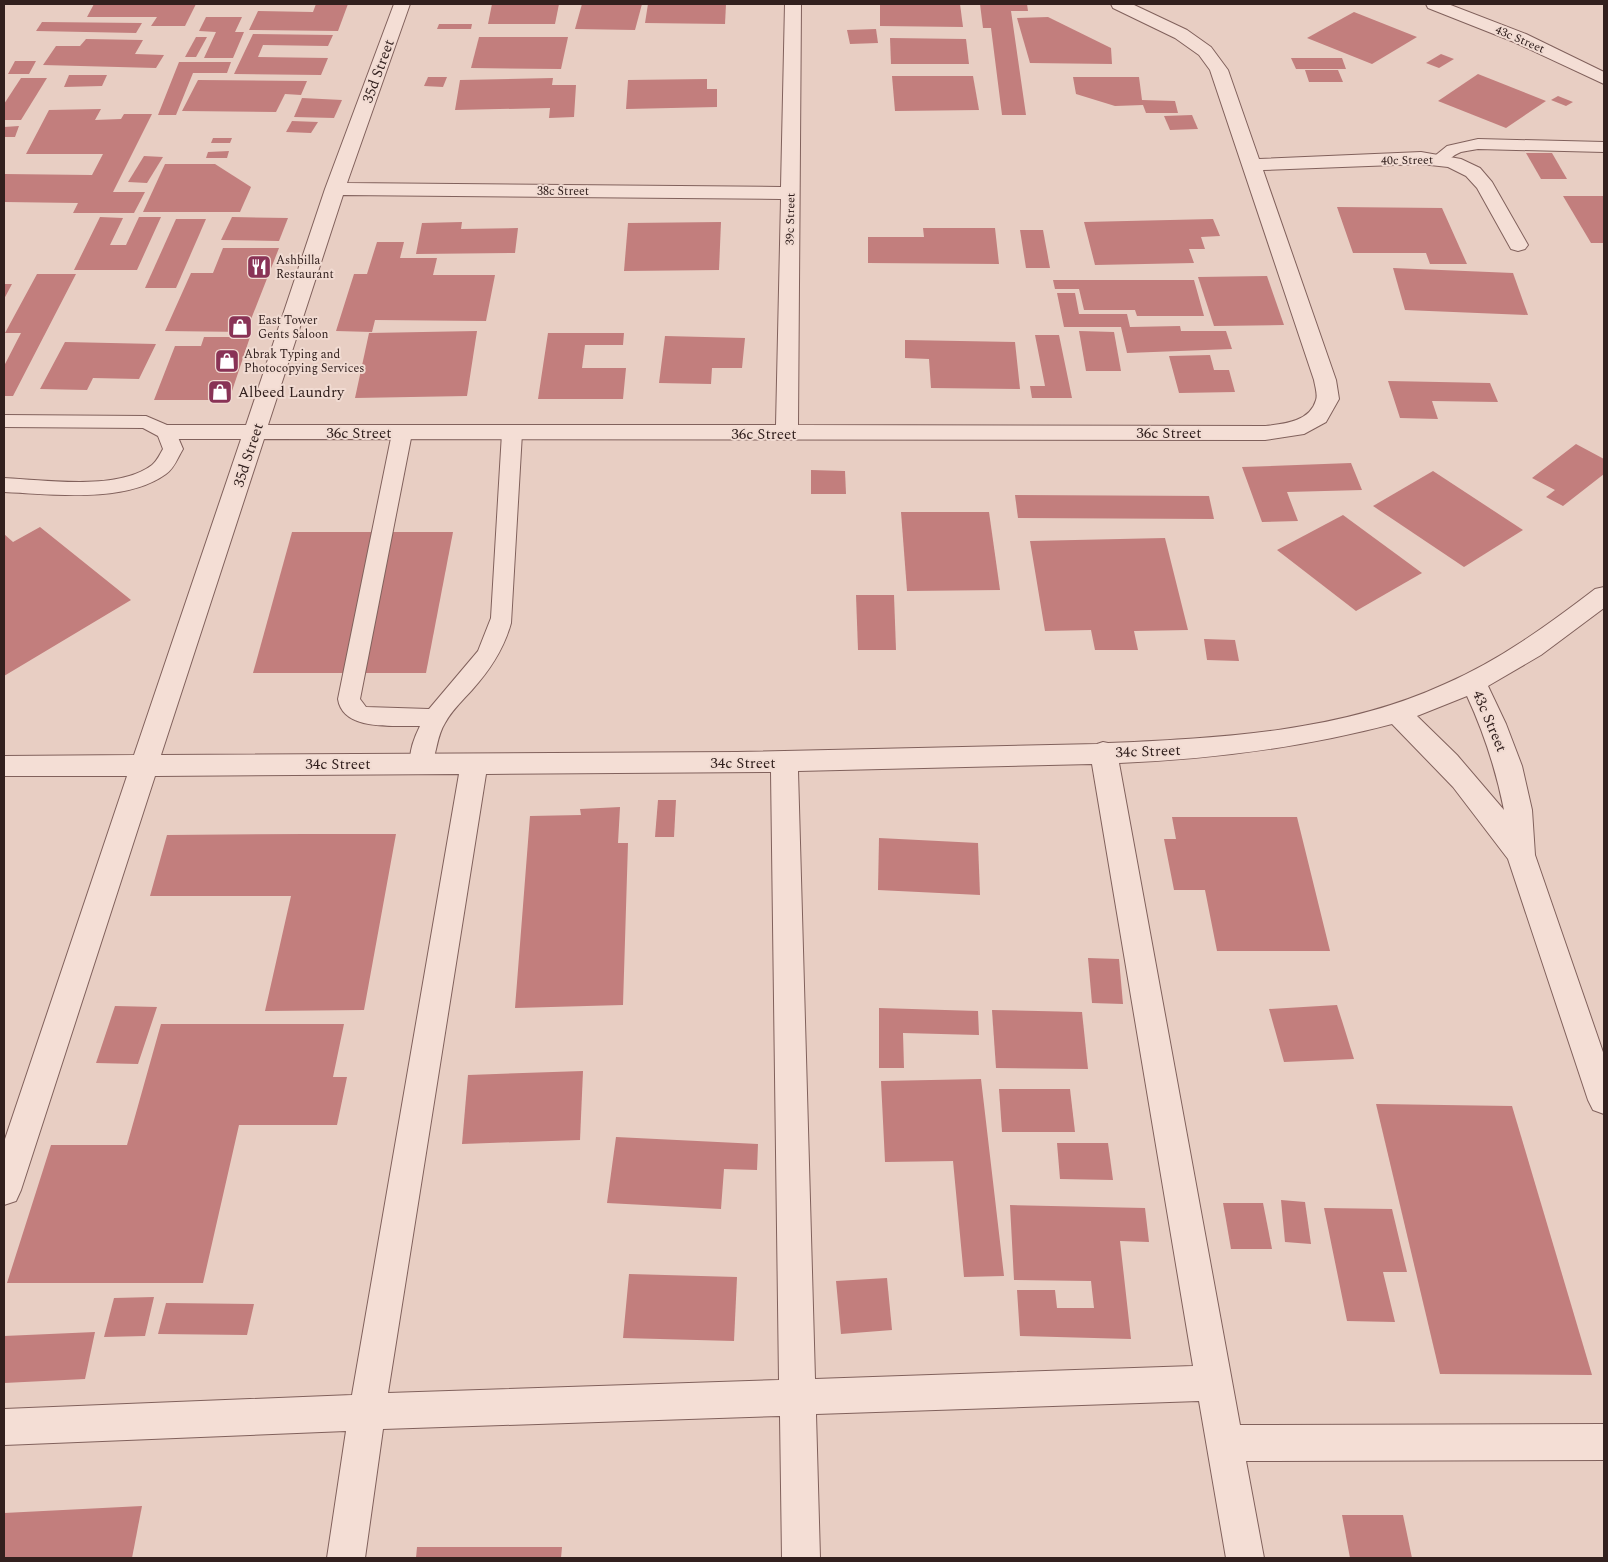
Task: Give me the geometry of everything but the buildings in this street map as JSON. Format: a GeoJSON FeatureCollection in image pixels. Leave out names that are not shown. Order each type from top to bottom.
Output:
{"type":"FeatureCollection","features":[{"type":"Feature","properties":{"kind":"street","name":"35d Street"},"geometry":{"type":"LineString","coordinates":[[4,1190],[335,189],[402,4]]}},
{"type":"Feature","properties":{"kind":"street","name":"39c Street"},"geometry":{"type":"LineString","coordinates":[[787,434],[793,4]]}},
{"type":"Feature","properties":{"kind":"street"},"geometry":{"type":"LineString","coordinates":[[1119,4],[1181,34],[1205,51],[1219,70],[1251,165]]}},
{"type":"Feature","properties":{"kind":"street","name":"43c Street"},"geometry":{"type":"LineString","coordinates":[[1434,4],[1520,38],[1604,79]]}},
{"type":"Feature","properties":{"kind":"street","name":"40c Street"},"geometry":{"type":"LineString","coordinates":[[1251,165],[1421,158],[1439,159],[1458,164],[1474,172],[1483,182],[1518,245]]}},
{"type":"Feature","properties":{"kind":"street","name":"36c Street"},"geometry":{"type":"LineString","coordinates":[[167,432],[1265,433],[1296,429],[1318,417],[1328,399],[1325,380],[1251,165]]}},
{"type":"Feature","properties":{"kind":"street","name":"38c Street"},"geometry":{"type":"LineString","coordinates":[[335,189],[791,192]]}},
{"type":"Feature","properties":{"kind":"street","name":"43c Street"},"geometry":{"type":"LineString","coordinates":[[1604,595],[1558,632],[1474,684],[1493,724],[1508,766],[1518,810],[1521,855],[1604,1100]]}},
{"type":"Feature","properties":{"kind":"street","name":"34c Street"},"geometry":{"type":"LineString","coordinates":[[4,766],[784,762],[1207,749],[1307,735],[1397,713],[1474,684]]}},
{"type":"Feature","properties":{"kind":"street","name":"43c Street"},"geometry":{"type":"LineString","coordinates":[[1397,713],[1432,745],[1464,779],[1494,816],[1521,855]]}},
{"type":"Feature","properties":{"kind":"street"},"geometry":{"type":"LineString","coordinates":[[1103,752],[1245,1558]]}},
{"type":"Feature","properties":{"kind":"street"},"geometry":{"type":"LineString","coordinates":[[784,762],[801,1558]]}},
{"type":"Feature","properties":{"kind":"street"},"geometry":{"type":"LineString","coordinates":[[346,1558],[367,1412],[474,764]]}},
{"type":"Feature","properties":{"kind":"street"},"geometry":{"type":"LineString","coordinates":[[4,1427],[367,1412],[1215,1383]]}},
{"type":"Feature","properties":{"kind":"street"},"geometry":{"type":"LineString","coordinates":[[1225,1443],[1604,1442]]}},
{"type":"Feature","properties":{"kind":"lane"},"geometry":{"type":"LineString","coordinates":[[1439,159],[1453,149],[1478,144],[1604,146]]}},
{"type":"Feature","properties":{"kind":"lane"},"geometry":{"type":"LineString","coordinates":[[4,421],[146,422],[167,432],[173,449],[160,468],[134,482],[101,486],[4,485]]}},
{"type":"Feature","properties":{"kind":"lane"},"geometry":{"type":"LineString","coordinates":[[402,433],[349,699],[350,705],[358,714],[434,718]]}},
{"type":"Feature","properties":{"kind":"lane"},"geometry":{"type":"LineString","coordinates":[[421,764],[427,733],[434,718],[487,656],[502,618],[512,433]]}},
{"type":"Feature","properties":{"kind":"place","name":"Ashbilla Restaurant"},"geometry":{"type":"Point","coordinates":[259,267]}},
{"type":"Feature","properties":{"kind":"place","name":"East Tower Gents Saloon"},"geometry":{"type":"Point","coordinates":[240,327]}},
{"type":"Feature","properties":{"kind":"place","name":"Abrak Typing and Photocopying Services"},"geometry":{"type":"Point","coordinates":[227,361]}},
{"type":"Feature","properties":{"kind":"place","name":"Albeed Laundry"},"geometry":{"type":"Point","coordinates":[220,392]}}]}
